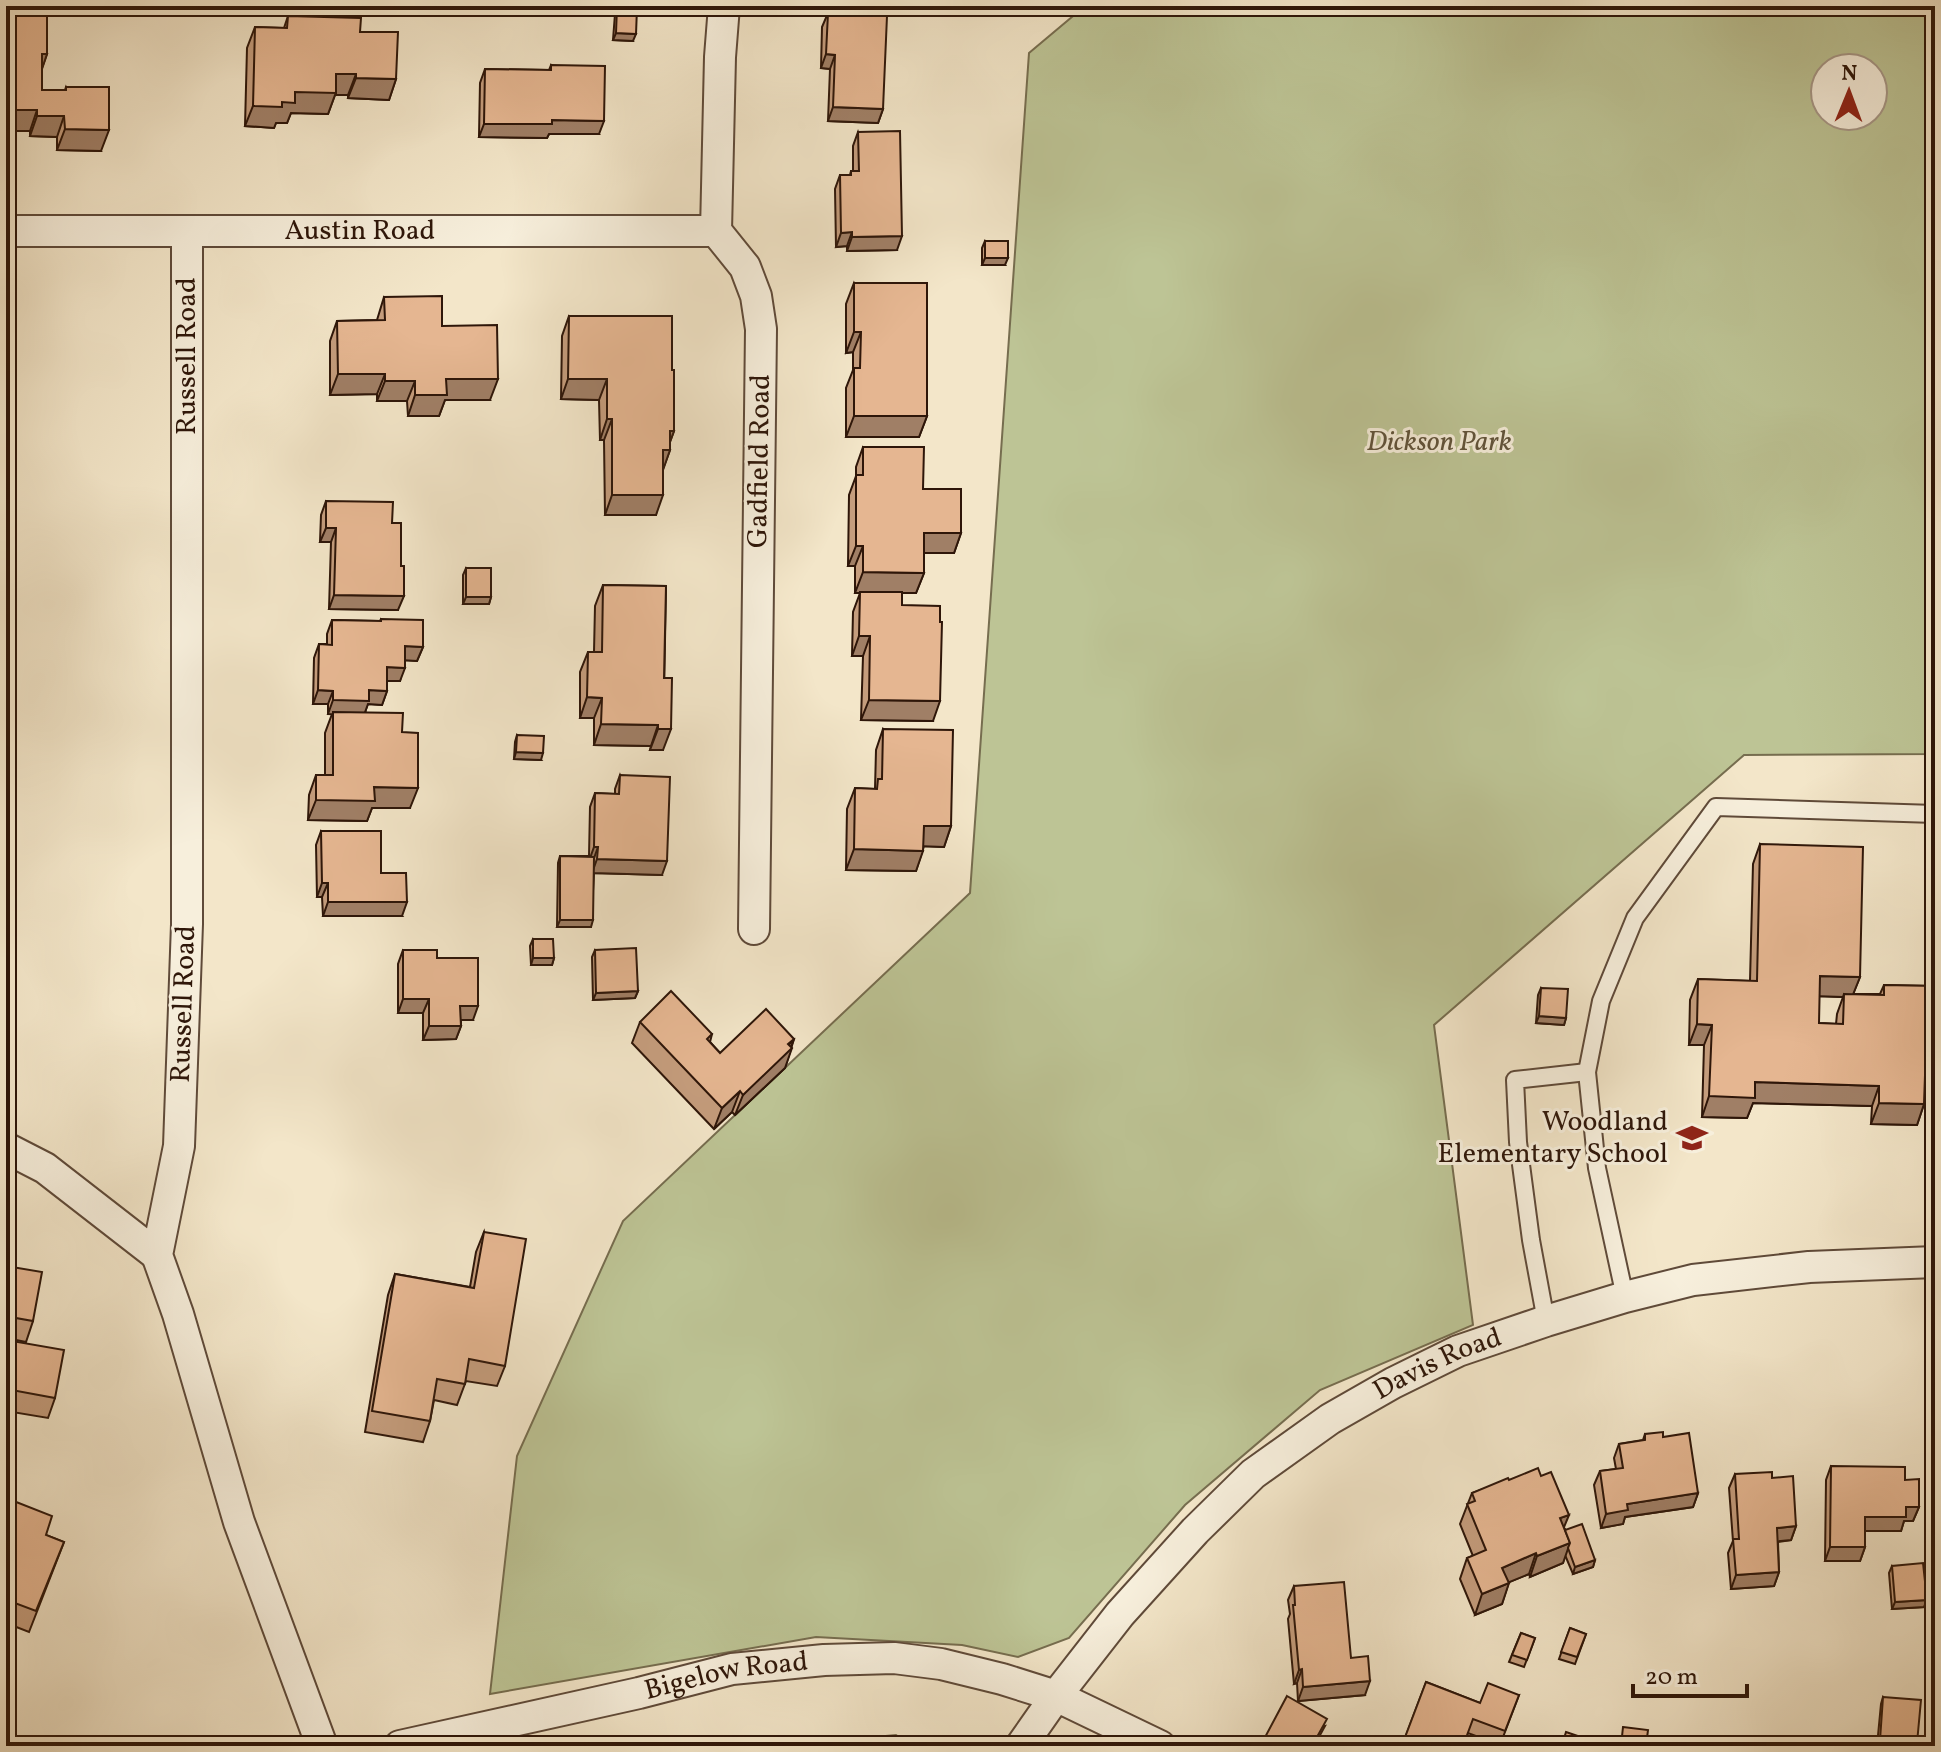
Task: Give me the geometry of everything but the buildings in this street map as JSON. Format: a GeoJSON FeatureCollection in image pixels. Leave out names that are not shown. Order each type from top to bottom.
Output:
{"type":"FeatureCollection","features":[{"type":"Feature","properties":{"kind":"street"},"geometry":{"type":"LineString","coordinates":[[716,231],[724,6]]}},
{"type":"Feature","properties":{"kind":"street","name":"Austin Road"},"geometry":{"type":"LineString","coordinates":[[6,231],[716,231]]}},
{"type":"Feature","properties":{"kind":"street","name":"Gadfield Road"},"geometry":{"type":"LineString","coordinates":[[716,231],[745,267],[756,296],[761,329],[754,929]]}},
{"type":"Feature","properties":{"kind":"street","name":"Russell Road"},"geometry":{"type":"LineString","coordinates":[[157,1255],[179,1146],[187,924],[187,233]]}},
{"type":"Feature","properties":{"kind":"street"},"geometry":{"type":"LineString","coordinates":[[6,1148],[45,1168],[157,1255],[178,1314],[239,1522],[322,1746]]}},
{"type":"Feature","properties":{"kind":"street","name":"Davis Road"},"geometry":{"type":"LineString","coordinates":[[1021,1746],[1120,1614],[1195,1531],[1253,1474],[1330,1419],[1393,1383],[1458,1351],[1625,1297],[1693,1280],[1809,1267],[1935,1262]]}},
{"type":"Feature","properties":{"kind":"street","name":"Bigelow Road"},"geometry":{"type":"LineString","coordinates":[[400,1746],[732,1669],[824,1660],[894,1658],[941,1664],[1056,1696],[1160,1746]]}},
{"type":"Feature","properties":{"kind":"lane"},"geometry":{"type":"LineString","coordinates":[[1625,1297],[1597,1168],[1587,1072],[1601,1001],[1635,918],[1716,807],[1935,814]]}},
{"type":"Feature","properties":{"kind":"lane"},"geometry":{"type":"LineString","coordinates":[[1546,1321],[1518,1142],[1515,1080],[1587,1072]]}},
{"type":"Feature","properties":{"kind":"green space","name":"Dickson Park"},"geometry":{"type":"Polygon","coordinates":[[[1085,6],[1935,6],[1935,754],[1744,755],[1434,1025],[1473,1325],[1320,1390],[1185,1505],[1069,1638],[1018,1657],[962,1645],[816,1637],[490,1694],[517,1456],[623,1221],[970,893],[1029,53],[1085,6]]]}},
{"type":"Feature","properties":{"kind":"green space"},"geometry":{"type":"Polygon","coordinates":[[[896,1735],[912,1746],[776,1746],[896,1735]]]}},
{"type":"Feature","properties":{"kind":"place","name":"Woodland Elementary School"},"geometry":{"type":"Point","coordinates":[1692,1138]}}]}
